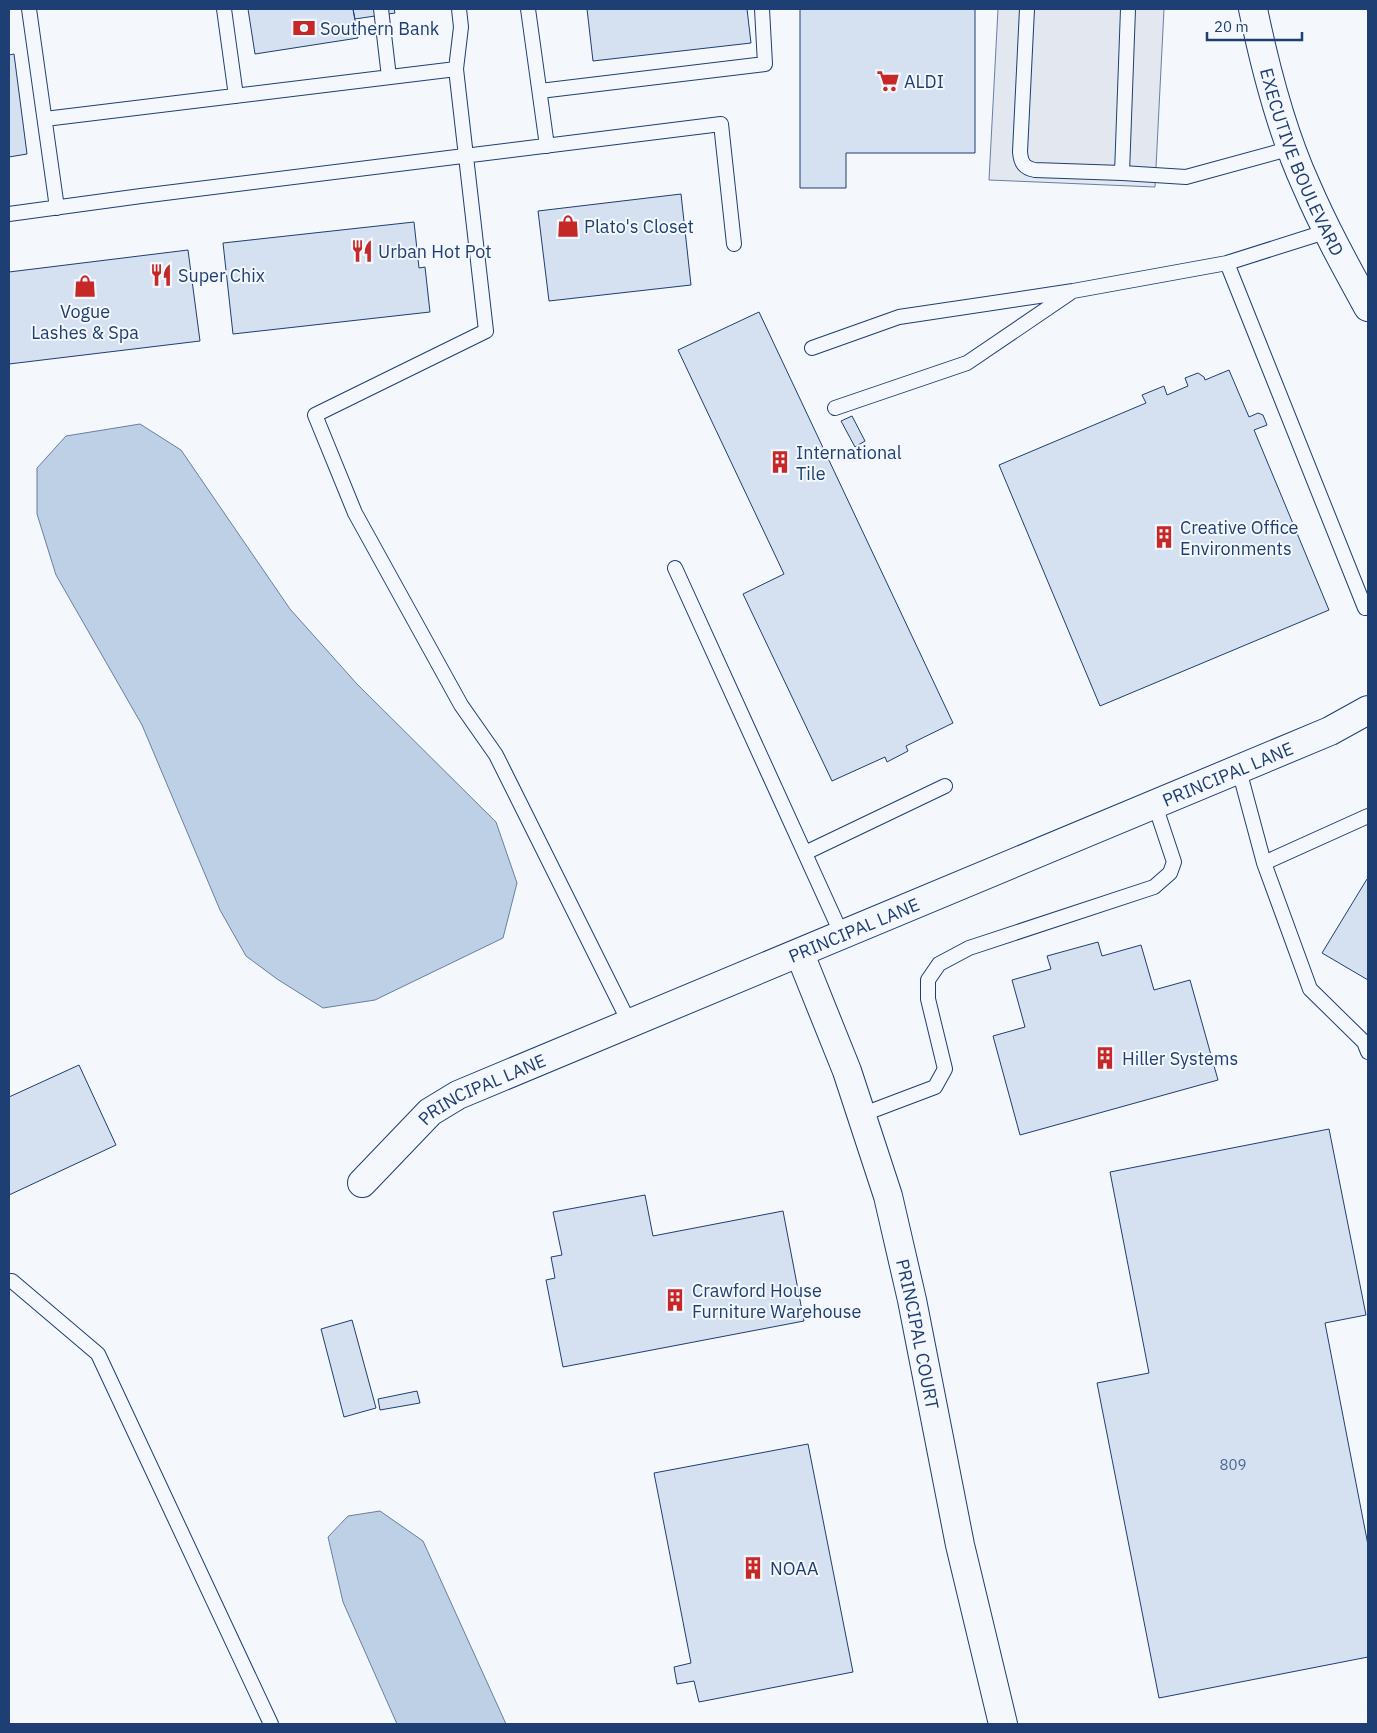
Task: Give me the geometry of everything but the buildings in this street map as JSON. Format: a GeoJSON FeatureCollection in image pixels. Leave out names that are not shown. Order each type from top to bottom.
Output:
{"type":"FeatureCollection","features":[{"type":"Feature","properties":{"kind":"street","name":"EXECUTIVE BOULEVARD"},"geometry":{"type":"LineString","coordinates":[[1253,9],[1260,44],[1292,148],[1305,183],[1368,307]]}},
{"type":"Feature","properties":{"kind":"street","name":"PRINCIPAL LANE"},"geometry":{"type":"LineString","coordinates":[[362,1183],[430,1112],[458,1095],[1239,770],[1330,731],[1368,710]]}},
{"type":"Feature","properties":{"kind":"street","name":"PRINCIPAL COURT"},"geometry":{"type":"LineString","coordinates":[[800,954],[847,1071],[888,1196],[912,1300],[960,1545],[1003,1724]]}},
{"type":"Feature","properties":{"kind":"lane"},"geometry":{"type":"LineString","coordinates":[[29,9],[57,208]]}},
{"type":"Feature","properties":{"kind":"lane"},"geometry":{"type":"LineString","coordinates":[[224,9],[236,96]]}},
{"type":"Feature","properties":{"kind":"lane"},"geometry":{"type":"LineString","coordinates":[[381,9],[389,77]]}},
{"type":"Feature","properties":{"kind":"lane"},"geometry":{"type":"LineString","coordinates":[[459,9],[461,27],[456,69],[486,330],[315,415],[355,513],[461,705],[496,755],[630,1024]]}},
{"type":"Feature","properties":{"kind":"lane"},"geometry":{"type":"LineString","coordinates":[[528,9],[547,146]]}},
{"type":"Feature","properties":{"kind":"lane"},"geometry":{"type":"LineString","coordinates":[[540,91],[765,64],[762,9]]}},
{"type":"Feature","properties":{"kind":"lane"},"geometry":{"type":"LineString","coordinates":[[1027,9],[1020,142],[1021,161],[1026,168],[1186,177],[1292,148]]}},
{"type":"Feature","properties":{"kind":"lane"},"geometry":{"type":"LineString","coordinates":[[1122,173],[1128,9]]}},
{"type":"Feature","properties":{"kind":"lane"},"geometry":{"type":"LineString","coordinates":[[45,119],[456,69]]}},
{"type":"Feature","properties":{"kind":"lane"},"geometry":{"type":"LineString","coordinates":[[9,214],[721,124],[734,244]]}},
{"type":"Feature","properties":{"kind":"lane"},"geometry":{"type":"LineString","coordinates":[[812,348],[899,317],[1073,291],[1227,263],[1328,231]]}},
{"type":"Feature","properties":{"kind":"lane"},"geometry":{"type":"LineString","coordinates":[[1227,263],[1364,608]]}},
{"type":"Feature","properties":{"kind":"lane"},"geometry":{"type":"LineString","coordinates":[[835,408],[967,363],[1073,291]]}},
{"type":"Feature","properties":{"kind":"lane"},"geometry":{"type":"LineString","coordinates":[[675,568],[842,935]]}},
{"type":"Feature","properties":{"kind":"lane"},"geometry":{"type":"LineString","coordinates":[[1239,770],[1264,863],[1310,989],[1364,1042],[1368,1052]]}},
{"type":"Feature","properties":{"kind":"lane"},"geometry":{"type":"LineString","coordinates":[[805,853],[945,786]]}},
{"type":"Feature","properties":{"kind":"lane"},"geometry":{"type":"LineString","coordinates":[[861,1115],[934,1087],[945,1068],[928,999],[928,980],[939,964],[969,948],[1154,887],[1170,873],[1174,862],[1154,805]]}},
{"type":"Feature","properties":{"kind":"lane"},"geometry":{"type":"LineString","coordinates":[[1264,863],[1368,816]]}},
{"type":"Feature","properties":{"kind":"lane"},"geometry":{"type":"LineString","coordinates":[[9,1281],[12,1281],[98,1354],[271,1724]]}},
{"type":"Feature","properties":{"kind":"shaded area"},"geometry":{"type":"Polygon","coordinates":[[[998,9],[1164,9],[1155,187],[989,180],[998,9]]]}},
{"type":"Feature","properties":{"kind":"water"},"geometry":{"type":"Polygon","coordinates":[[[140,424],[181,450],[290,609],[357,684],[496,822],[517,883],[503,938],[375,1000],[323,1008],[277,979],[246,956],[220,910],[142,725],[56,575],[37,514],[37,468],[66,436],[140,424]]]}},
{"type":"Feature","properties":{"kind":"water"},"geometry":{"type":"Polygon","coordinates":[[[380,1511],[423,1541],[506,1724],[397,1724],[343,1602],[328,1537],[348,1516],[380,1511]]]}},
{"type":"Feature","properties":{"kind":"place","name":"Southern Bank"},"geometry":{"type":"Point","coordinates":[304,28]}},
{"type":"Feature","properties":{"kind":"place","name":"ALDI"},"geometry":{"type":"Point","coordinates":[888,81]}},
{"type":"Feature","properties":{"kind":"place","name":"Plato's Closet"},"geometry":{"type":"Point","coordinates":[568,226]}},
{"type":"Feature","properties":{"kind":"place","name":"Urban Hot Pot"},"geometry":{"type":"Point","coordinates":[362,251]}},
{"type":"Feature","properties":{"kind":"place","name":"Super Chix"},"geometry":{"type":"Point","coordinates":[161,275]}},
{"type":"Feature","properties":{"kind":"place","name":"Vogue Lashes & Spa"},"geometry":{"type":"Point","coordinates":[85,286]}},
{"type":"Feature","properties":{"kind":"place","name":"International Tile"},"geometry":{"type":"Point","coordinates":[780,462]}},
{"type":"Feature","properties":{"kind":"place","name":"Creative Office Environments"},"geometry":{"type":"Point","coordinates":[1164,537]}},
{"type":"Feature","properties":{"kind":"place","name":"Hiller Systems"},"geometry":{"type":"Point","coordinates":[1105,1058]}},
{"type":"Feature","properties":{"kind":"place","name":"Crawford House Furniture Warehouse"},"geometry":{"type":"Point","coordinates":[675,1300]}},
{"type":"Feature","properties":{"kind":"place","name":"NOAA"},"geometry":{"type":"Point","coordinates":[753,1568]}}]}
